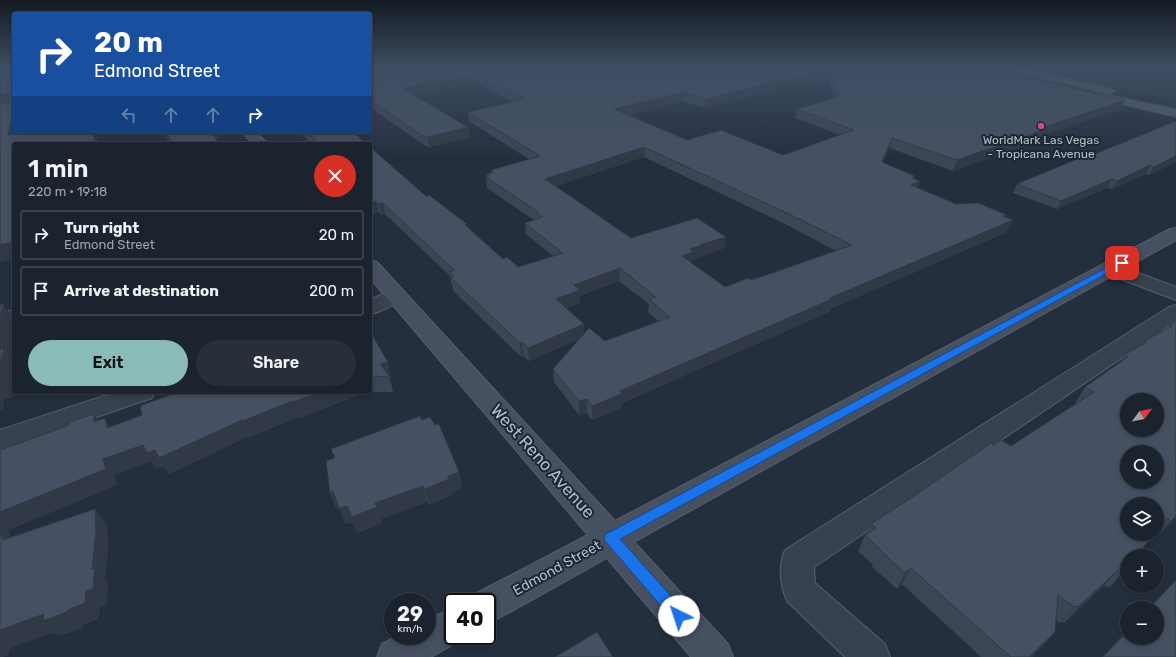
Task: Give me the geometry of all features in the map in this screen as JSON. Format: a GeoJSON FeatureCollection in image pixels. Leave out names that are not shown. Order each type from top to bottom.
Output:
{"type":"FeatureCollection","features":[{"type":"Feature","properties":{"kind":"main road"},"geometry":{"type":"LineString","coordinates":[[1101,97],[1176,114]]}},
{"type":"Feature","properties":{"kind":"main road"},"geometry":{"type":"LineString","coordinates":[[1137,97],[1176,105]]}},
{"type":"Feature","properties":{"kind":"street"},"geometry":{"type":"LineString","coordinates":[[251,134],[259,142]]}},
{"type":"Feature","properties":{"kind":"street","name":"Edmond Street"},"geometry":{"type":"LineString","coordinates":[[496,601],[1176,233]]}},
{"type":"Feature","properties":{"kind":"street","name":"West Reno Avenue"},"geometry":{"type":"LineString","coordinates":[[372,268],[715,657]]}},
{"type":"Feature","properties":{"kind":"street"},"geometry":{"type":"LineString","coordinates":[[1112,269],[1176,294]]}},
{"type":"Feature","properties":{"kind":"street"},"geometry":{"type":"LineString","coordinates":[[372,307],[394,295]]}},
{"type":"Feature","properties":{"kind":"street"},"geometry":{"type":"LineString","coordinates":[[872,657],[799,590],[797,560],[1176,311]]}},
{"type":"Feature","properties":{"kind":"street"},"geometry":{"type":"LineString","coordinates":[[0,319],[12,316]]}},
{"type":"Feature","properties":{"kind":"street"},"geometry":{"type":"LineString","coordinates":[[0,440],[137,394]]}},
{"type":"Feature","properties":{"kind":"street"},"geometry":{"type":"LineString","coordinates":[[395,657],[444,630]]}},
{"type":"Feature","properties":{"kind":"green space"},"geometry":{"type":"Polygon","coordinates":[[[1156,97],[1176,97],[1176,101],[1156,97]]]}},
{"type":"Feature","properties":{"kind":"building"},"geometry":{"type":"Polygon","coordinates":[[[9,97],[12,97],[12,117],[8,135],[93,134],[95,142],[12,142],[12,242],[0,245],[0,104],[9,103],[9,97]]]}},
{"type":"Feature","properties":{"kind":"building"},"geometry":{"type":"Polygon","coordinates":[[[372,97],[417,97],[468,127],[428,137],[423,136],[372,101],[372,97]]]}},
{"type":"Feature","properties":{"kind":"building"},"geometry":{"type":"Polygon","coordinates":[[[519,97],[665,97],[614,109],[687,140],[721,130],[783,155],[854,130],[797,109],[838,97],[1111,97],[1125,100],[1041,128],[1046,129],[957,160],[892,138],[882,162],[915,176],[912,178],[920,181],[911,185],[956,204],[978,203],[1007,215],[1003,216],[1013,220],[830,298],[832,299],[620,391],[622,394],[592,406],[587,399],[579,401],[553,369],[589,328],[605,341],[670,317],[649,299],[656,297],[620,268],[574,285],[580,290],[556,299],[584,324],[528,348],[522,342],[520,343],[451,278],[454,276],[449,272],[454,270],[383,203],[379,204],[376,201],[372,202],[372,149],[427,197],[429,195],[467,224],[465,225],[503,259],[507,257],[518,267],[563,253],[525,223],[543,217],[536,213],[538,212],[486,177],[489,176],[486,174],[494,172],[491,170],[540,156],[468,112],[524,99],[519,97]],[[644,147],[545,179],[631,238],[697,218],[726,237],[699,245],[700,246],[690,249],[693,252],[682,256],[725,287],[748,278],[751,280],[852,245],[644,147]]]}},
{"type":"Feature","properties":{"kind":"building"},"geometry":{"type":"Polygon","coordinates":[[[698,97],[715,97],[705,99],[698,97]]]}},
{"type":"Feature","properties":{"kind":"building"},"geometry":{"type":"Polygon","coordinates":[[[1176,121],[1176,156],[1154,167],[1150,165],[1117,181],[1112,179],[1061,201],[1017,184],[1089,154],[1092,155],[1176,121]]]}},
{"type":"Feature","properties":{"kind":"building"},"geometry":{"type":"Polygon","coordinates":[[[167,134],[212,134],[218,142],[172,142],[167,134]]]}},
{"type":"Feature","properties":{"kind":"building"},"geometry":{"type":"Polygon","coordinates":[[[309,134],[355,134],[365,142],[318,142],[309,134]]]}},
{"type":"Feature","properties":{"kind":"building"},"geometry":{"type":"Polygon","coordinates":[[[3,304],[0,321],[0,305],[3,304]]]}},
{"type":"Feature","properties":{"kind":"building"},"geometry":{"type":"Polygon","coordinates":[[[1176,320],[1176,516],[1171,521],[1167,518],[1164,522],[1164,497],[1120,497],[1120,541],[1148,541],[1142,549],[1120,549],[1120,570],[1118,570],[1078,607],[1074,607],[1058,595],[1055,632],[1029,657],[1011,657],[911,568],[905,573],[865,535],[876,528],[871,524],[991,443],[994,445],[1001,440],[1011,446],[1094,392],[1085,387],[1128,357],[1124,355],[1147,342],[1144,341],[1172,326],[1170,325],[1176,320]]]}},
{"type":"Feature","properties":{"kind":"building"},"geometry":{"type":"Polygon","coordinates":[[[372,335],[388,362],[380,364],[390,377],[372,376],[372,335]]]}},
{"type":"Feature","properties":{"kind":"building"},"geometry":{"type":"Polygon","coordinates":[[[4,348],[0,366],[0,349],[4,348]]]}},
{"type":"Feature","properties":{"kind":"building"},"geometry":{"type":"Polygon","coordinates":[[[173,394],[315,394],[293,402],[292,401],[243,421],[242,420],[159,458],[155,450],[147,453],[143,445],[103,459],[106,469],[0,512],[0,450],[67,426],[70,422],[94,414],[94,422],[105,418],[107,428],[142,415],[140,406],[173,394]]]}},
{"type":"Feature","properties":{"kind":"building"},"geometry":{"type":"Polygon","coordinates":[[[420,416],[422,420],[430,417],[435,425],[439,424],[459,472],[448,476],[449,479],[425,489],[423,486],[375,503],[377,507],[352,517],[347,506],[339,508],[333,491],[330,493],[326,461],[335,458],[331,449],[420,416]]]}},
{"type":"Feature","properties":{"kind":"building"},"geometry":{"type":"Polygon","coordinates":[[[95,509],[96,531],[92,569],[95,568],[93,589],[86,591],[85,603],[43,621],[44,614],[0,630],[0,531],[3,540],[95,509]]]}},
{"type":"Feature","properties":{"kind":"building"},"geometry":{"type":"Polygon","coordinates":[[[1176,580],[1176,657],[1103,657],[1120,639],[1120,645],[1164,645],[1164,601],[1156,601],[1176,580]]]}},
{"type":"Feature","properties":{"kind":"building"},"geometry":{"type":"Polygon","coordinates":[[[597,632],[613,657],[555,657],[597,632]]]}},
{"type":"Feature","properties":{"kind":"place","name":"WorldMark Las Vegas - Tropicana Avenue"},"geometry":{"type":"Point","coordinates":[1041,126]}},
{"type":"Feature","properties":{"kind":"route"},"geometry":{"type":"LineString","coordinates":[[679,616],[611,538],[1122,263]]}}]}
